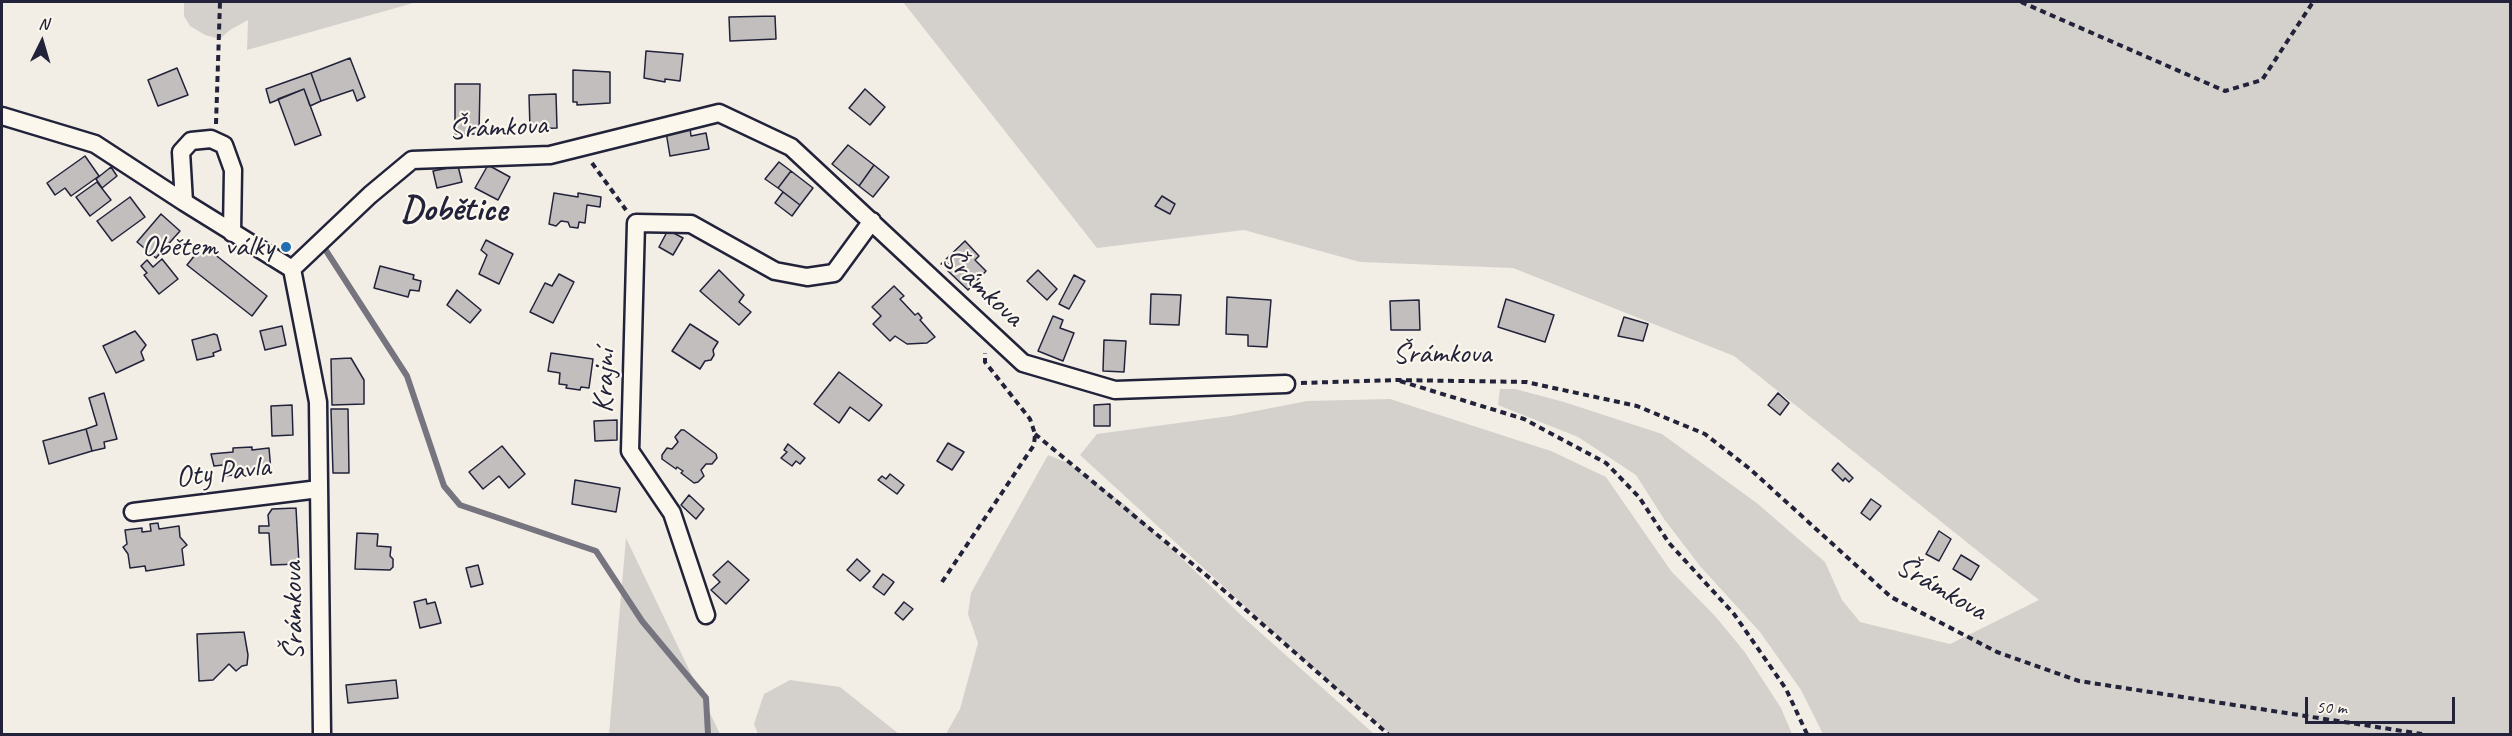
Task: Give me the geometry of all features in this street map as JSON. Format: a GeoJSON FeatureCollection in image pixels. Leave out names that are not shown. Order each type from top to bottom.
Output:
{"type":"FeatureCollection","features":[{"type":"Feature","properties":{"kind":"street","name":"Šrámkova"},"geometry":{"type":"LineString","coordinates":[[322,735],[318,402],[292,269],[370,195],[412,160],[550,155],[719,113],[791,147],[1023,363],[1115,390],[1286,384]]}},
{"type":"Feature","properties":{"kind":"street"},"geometry":{"type":"LineString","coordinates":[[2,116],[95,144],[292,269]]}},
{"type":"Feature","properties":{"kind":"street"},"geometry":{"type":"LineString","coordinates":[[184,202],[181,152],[191,141],[211,139],[224,146],[233,170],[232,233]]}},
{"type":"Feature","properties":{"kind":"street"},"geometry":{"type":"LineString","coordinates":[[636,223],[691,224],[775,271],[807,277],[834,273],[872,221]]}},
{"type":"Feature","properties":{"kind":"street","name":"Krajní"},"geometry":{"type":"LineString","coordinates":[[636,223],[630,451],[672,513],[706,615]]}},
{"type":"Feature","properties":{"kind":"street","name":"Oty Pavla"},"geometry":{"type":"LineString","coordinates":[[133,512],[319,489]]}},
{"type":"Feature","properties":{"kind":"path"},"geometry":{"type":"LineString","coordinates":[[211,139],[218,119],[220,2]]}},
{"type":"Feature","properties":{"kind":"path"},"geometry":{"type":"LineString","coordinates":[[2021,2],[2225,91],[2262,81],[2313,2]]}},
{"type":"Feature","properties":{"kind":"path"},"geometry":{"type":"LineString","coordinates":[[583,147],[606,184],[636,223]]}},
{"type":"Feature","properties":{"kind":"path"},"geometry":{"type":"LineString","coordinates":[[942,582],[1034,445],[1035,434],[1030,419],[985,362],[986,328]]}},
{"type":"Feature","properties":{"kind":"path"},"geometry":{"type":"LineString","coordinates":[[1397,380],[1524,419],[1606,463],[1639,497],[1669,543],[1734,614],[1786,689],[1807,735]]}},
{"type":"Feature","properties":{"kind":"path","name":"Šrámkova"},"geometry":{"type":"LineString","coordinates":[[1286,384],[1397,380],[1526,382],[1636,406],[1705,435],[1750,469],[1891,597],[1997,652],[2079,681],[2422,735]]}},
{"type":"Feature","properties":{"kind":"path"},"geometry":{"type":"LineString","coordinates":[[1035,434],[1212,580],[1388,735]]}},
{"type":"Feature","properties":{"kind":"shaded area"},"geometry":{"type":"Polygon","coordinates":[[[184,2],[417,2],[247,50],[248,20],[230,30],[220,39],[205,35],[190,26],[184,16],[184,2]]]}},
{"type":"Feature","properties":{"kind":"shaded area"},"geometry":{"type":"Polygon","coordinates":[[[903,2],[2510,2],[2510,734],[1823,734],[1801,690],[1760,632],[1700,566],[1664,519],[1636,475],[1578,437],[1498,405],[1500,389],[1515,389],[1564,402],[1662,434],[1758,504],[1825,562],[1842,600],[1860,622],[1950,644],[2039,600],[1734,356],[1513,268],[1360,262],[1244,230],[1097,248],[903,2]]]}},
{"type":"Feature","properties":{"kind":"shaded area"},"geometry":{"type":"Polygon","coordinates":[[[1390,399],[1551,451],[1606,477],[1671,571],[1715,616],[1744,651],[1781,708],[1792,734],[1390,734],[1305,661],[1080,455],[1097,434],[1230,416],[1307,401],[1390,399]]]}},
{"type":"Feature","properties":{"kind":"shaded area"},"geometry":{"type":"Polygon","coordinates":[[[1048,455],[1068,463],[1128,507],[1243,617],[1374,734],[946,734],[960,709],[978,643],[968,614],[971,593],[1048,455]]]}},
{"type":"Feature","properties":{"kind":"shaded area"},"geometry":{"type":"Polygon","coordinates":[[[626,538],[720,734],[609,734],[626,538]]]}},
{"type":"Feature","properties":{"kind":"shaded area"},"geometry":{"type":"Polygon","coordinates":[[[790,680],[840,687],[899,734],[758,734],[754,724],[764,694],[790,680]]]}},
{"type":"Feature","properties":{"kind":"building"},"geometry":{"type":"Polygon","coordinates":[[[775,16],[776,39],[730,41],[729,17],[775,16]]]}},
{"type":"Feature","properties":{"kind":"building"},"geometry":{"type":"Polygon","coordinates":[[[646,51],[683,54],[680,81],[665,79],[665,82],[644,78],[646,51]]]}},
{"type":"Feature","properties":{"kind":"building"},"geometry":{"type":"Polygon","coordinates":[[[350,58],[365,97],[357,101],[353,90],[321,101],[311,73],[350,58]]]}},
{"type":"Feature","properties":{"kind":"building"},"geometry":{"type":"Polygon","coordinates":[[[177,68],[188,95],[158,106],[148,80],[177,68]]]}},
{"type":"Feature","properties":{"kind":"building"},"geometry":{"type":"Polygon","coordinates":[[[573,70],[610,72],[610,103],[577,105],[577,102],[573,102],[573,70]]]}},
{"type":"Feature","properties":{"kind":"building"},"geometry":{"type":"Polygon","coordinates":[[[311,73],[321,101],[310,106],[304,89],[270,103],[266,89],[311,73]]]}},
{"type":"Feature","properties":{"kind":"building"},"geometry":{"type":"Polygon","coordinates":[[[455,84],[480,84],[479,134],[455,134],[455,84]]]}},
{"type":"Feature","properties":{"kind":"building"},"geometry":{"type":"Polygon","coordinates":[[[304,89],[321,135],[295,145],[278,99],[304,89]]]}},
{"type":"Feature","properties":{"kind":"building"},"geometry":{"type":"Polygon","coordinates":[[[865,89],[885,107],[870,125],[849,108],[865,89]]]}},
{"type":"Feature","properties":{"kind":"building"},"geometry":{"type":"Polygon","coordinates":[[[556,94],[557,128],[530,129],[529,95],[556,94]]]}},
{"type":"Feature","properties":{"kind":"building"},"geometry":{"type":"Polygon","coordinates":[[[690,128],[691,136],[706,133],[709,149],[670,156],[666,132],[690,128]]]}},
{"type":"Feature","properties":{"kind":"building"},"geometry":{"type":"Polygon","coordinates":[[[848,145],[874,165],[859,186],[832,164],[848,145]]]}},
{"type":"Feature","properties":{"kind":"building"},"geometry":{"type":"Polygon","coordinates":[[[85,156],[99,176],[71,196],[65,188],[55,195],[47,183],[85,156]]]}},
{"type":"Feature","properties":{"kind":"building"},"geometry":{"type":"Polygon","coordinates":[[[779,162],[791,171],[778,188],[765,179],[779,162]]]}},
{"type":"Feature","properties":{"kind":"building"},"geometry":{"type":"Polygon","coordinates":[[[488,165],[510,177],[498,200],[475,188],[488,165]]]}},
{"type":"Feature","properties":{"kind":"building"},"geometry":{"type":"Polygon","coordinates":[[[874,165],[889,177],[873,197],[859,186],[874,165]]]}},
{"type":"Feature","properties":{"kind":"building"},"geometry":{"type":"Polygon","coordinates":[[[458,166],[462,182],[437,188],[433,171],[458,166]]]}},
{"type":"Feature","properties":{"kind":"building"},"geometry":{"type":"Polygon","coordinates":[[[111,167],[117,176],[102,188],[96,179],[111,167]]]}},
{"type":"Feature","properties":{"kind":"building"},"geometry":{"type":"Polygon","coordinates":[[[791,171],[813,188],[800,205],[778,188],[791,171]]]}},
{"type":"Feature","properties":{"kind":"building"},"geometry":{"type":"Polygon","coordinates":[[[97,182],[111,200],[90,216],[76,197],[97,182]]]}},
{"type":"Feature","properties":{"kind":"building"},"geometry":{"type":"Polygon","coordinates":[[[783,192],[800,205],[792,216],[775,203],[783,192]]]}},
{"type":"Feature","properties":{"kind":"building"},"geometry":{"type":"Polygon","coordinates":[[[554,193],[578,197],[578,193],[601,197],[600,207],[587,205],[585,223],[579,222],[578,228],[570,227],[568,222],[561,221],[556,226],[549,224],[554,193]]]}},
{"type":"Feature","properties":{"kind":"building"},"geometry":{"type":"Polygon","coordinates":[[[1162,196],[1175,204],[1170,214],[1155,206],[1162,196]]]}},
{"type":"Feature","properties":{"kind":"building"},"geometry":{"type":"Polygon","coordinates":[[[130,197],[145,217],[112,241],[97,221],[130,197]]]}},
{"type":"Feature","properties":{"kind":"building"},"geometry":{"type":"Polygon","coordinates":[[[161,214],[180,231],[156,258],[137,242],[161,214]]]}},
{"type":"Feature","properties":{"kind":"building"},"geometry":{"type":"Polygon","coordinates":[[[668,230],[683,238],[673,255],[659,247],[668,230]]]}},
{"type":"Feature","properties":{"kind":"building"},"geometry":{"type":"Polygon","coordinates":[[[486,240],[513,254],[499,284],[479,274],[487,255],[481,250],[486,240]]]}},
{"type":"Feature","properties":{"kind":"building"},"geometry":{"type":"Polygon","coordinates":[[[965,241],[979,256],[975,260],[986,271],[968,290],[948,271],[952,267],[946,262],[941,264],[965,241]]]}},
{"type":"Feature","properties":{"kind":"building"},"geometry":{"type":"Polygon","coordinates":[[[203,245],[267,296],[252,316],[187,265],[203,245]]]}},
{"type":"Feature","properties":{"kind":"building"},"geometry":{"type":"Polygon","coordinates":[[[162,259],[178,279],[159,294],[144,275],[147,273],[141,266],[147,260],[153,267],[162,259]]]}},
{"type":"Feature","properties":{"kind":"building"},"geometry":{"type":"Polygon","coordinates":[[[380,266],[414,275],[413,279],[421,281],[419,291],[410,290],[408,297],[374,288],[380,266]]]}},
{"type":"Feature","properties":{"kind":"building"},"geometry":{"type":"Polygon","coordinates":[[[719,270],[744,295],[739,302],[751,312],[739,325],[700,291],[719,270]]]}},
{"type":"Feature","properties":{"kind":"building"},"geometry":{"type":"Polygon","coordinates":[[[1038,270],[1057,289],[1047,300],[1027,281],[1038,270]]]}},
{"type":"Feature","properties":{"kind":"building"},"geometry":{"type":"Polygon","coordinates":[[[559,274],[574,282],[553,323],[530,312],[545,283],[552,286],[559,274]]]}},
{"type":"Feature","properties":{"kind":"building"},"geometry":{"type":"Polygon","coordinates":[[[1074,275],[1085,281],[1069,309],[1059,304],[1074,275]]]}},
{"type":"Feature","properties":{"kind":"building"},"geometry":{"type":"Polygon","coordinates":[[[894,286],[904,296],[900,299],[915,315],[918,313],[922,318],[920,320],[935,337],[927,343],[907,344],[895,336],[890,341],[873,324],[881,316],[872,307],[894,286]]]}},
{"type":"Feature","properties":{"kind":"building"},"geometry":{"type":"Polygon","coordinates":[[[457,290],[481,310],[470,323],[447,305],[457,290]]]}},
{"type":"Feature","properties":{"kind":"building"},"geometry":{"type":"Polygon","coordinates":[[[1151,294],[1181,295],[1179,325],[1150,324],[1151,294]]]}},
{"type":"Feature","properties":{"kind":"building"},"geometry":{"type":"Polygon","coordinates":[[[1227,297],[1271,300],[1267,347],[1248,346],[1248,335],[1226,334],[1227,297]]]}},
{"type":"Feature","properties":{"kind":"building"},"geometry":{"type":"Polygon","coordinates":[[[1506,299],[1554,315],[1545,342],[1498,327],[1506,299]]]}},
{"type":"Feature","properties":{"kind":"building"},"geometry":{"type":"Polygon","coordinates":[[[1419,300],[1420,330],[1391,330],[1390,301],[1419,300]]]}},
{"type":"Feature","properties":{"kind":"building"},"geometry":{"type":"Polygon","coordinates":[[[1053,316],[1063,320],[1060,328],[1074,333],[1063,361],[1038,351],[1053,316]]]}},
{"type":"Feature","properties":{"kind":"building"},"geometry":{"type":"Polygon","coordinates":[[[1624,317],[1648,324],[1643,341],[1618,336],[1624,317]]]}},
{"type":"Feature","properties":{"kind":"building"},"geometry":{"type":"Polygon","coordinates":[[[690,324],[718,342],[711,360],[705,361],[700,369],[672,351],[690,324]]]}},
{"type":"Feature","properties":{"kind":"building"},"geometry":{"type":"Polygon","coordinates":[[[282,326],[286,345],[265,350],[260,331],[282,326]]]}},
{"type":"Feature","properties":{"kind":"building"},"geometry":{"type":"Polygon","coordinates":[[[135,331],[146,345],[141,352],[144,360],[116,373],[103,346],[135,331]]]}},
{"type":"Feature","properties":{"kind":"building"},"geometry":{"type":"Polygon","coordinates":[[[217,335],[221,350],[213,353],[214,356],[197,360],[192,340],[217,335]]]}},
{"type":"Feature","properties":{"kind":"building"},"geometry":{"type":"Polygon","coordinates":[[[1104,340],[1126,341],[1124,372],[1103,371],[1104,340]]]}},
{"type":"Feature","properties":{"kind":"building"},"geometry":{"type":"Polygon","coordinates":[[[551,353],[593,359],[589,388],[581,387],[580,390],[566,388],[567,385],[559,384],[560,373],[548,371],[551,353]]]}},
{"type":"Feature","properties":{"kind":"building"},"geometry":{"type":"Polygon","coordinates":[[[351,358],[364,380],[364,404],[332,405],[331,359],[351,358]]]}},
{"type":"Feature","properties":{"kind":"building"},"geometry":{"type":"Polygon","coordinates":[[[839,372],[882,405],[869,421],[850,407],[839,423],[814,404],[839,372]]]}},
{"type":"Feature","properties":{"kind":"building"},"geometry":{"type":"Polygon","coordinates":[[[104,393],[117,439],[104,442],[105,448],[92,451],[86,429],[97,425],[89,398],[104,393]]]}},
{"type":"Feature","properties":{"kind":"building"},"geometry":{"type":"Polygon","coordinates":[[[1778,393],[1789,403],[1780,415],[1768,405],[1778,393]]]}},
{"type":"Feature","properties":{"kind":"building"},"geometry":{"type":"Polygon","coordinates":[[[1110,404],[1110,426],[1094,426],[1094,405],[1110,404]]]}},
{"type":"Feature","properties":{"kind":"building"},"geometry":{"type":"Polygon","coordinates":[[[292,405],[293,435],[272,436],[271,406],[292,405]]]}},
{"type":"Feature","properties":{"kind":"building"},"geometry":{"type":"Polygon","coordinates":[[[331,409],[348,409],[349,473],[333,473],[331,409]]]}},
{"type":"Feature","properties":{"kind":"building"},"geometry":{"type":"Polygon","coordinates":[[[617,420],[617,440],[595,441],[594,421],[617,420]]]}},
{"type":"Feature","properties":{"kind":"building"},"geometry":{"type":"Polygon","coordinates":[[[86,429],[92,451],[49,464],[43,441],[86,429]]]}},
{"type":"Feature","properties":{"kind":"building"},"geometry":{"type":"Polygon","coordinates":[[[681,430],[716,454],[717,458],[712,464],[706,464],[701,470],[704,476],[698,482],[694,483],[681,473],[683,471],[662,459],[667,448],[672,449],[678,442],[675,437],[681,430]]]}},
{"type":"Feature","properties":{"kind":"building"},"geometry":{"type":"Polygon","coordinates":[[[948,443],[964,452],[952,470],[937,461],[948,443]]]}},
{"type":"Feature","properties":{"kind":"building"},"geometry":{"type":"Polygon","coordinates":[[[788,444],[805,458],[800,464],[796,461],[792,466],[781,458],[787,452],[784,450],[788,444]]]}},
{"type":"Feature","properties":{"kind":"building"},"geometry":{"type":"Polygon","coordinates":[[[502,446],[525,474],[509,488],[499,476],[483,489],[469,472],[502,446]]]}},
{"type":"Feature","properties":{"kind":"building"},"geometry":{"type":"Polygon","coordinates":[[[252,447],[252,450],[269,448],[271,471],[224,476],[223,465],[214,466],[211,454],[233,452],[233,448],[252,447]]]}},
{"type":"Feature","properties":{"kind":"building"},"geometry":{"type":"Polygon","coordinates":[[[1838,463],[1853,478],[1849,482],[1845,478],[1843,481],[1832,470],[1838,463]]]}},
{"type":"Feature","properties":{"kind":"building"},"geometry":{"type":"Polygon","coordinates":[[[890,474],[904,485],[897,494],[878,480],[882,476],[886,479],[890,474]]]}},
{"type":"Feature","properties":{"kind":"building"},"geometry":{"type":"Polygon","coordinates":[[[575,480],[620,488],[616,512],[572,504],[575,480]]]}},
{"type":"Feature","properties":{"kind":"building"},"geometry":{"type":"Polygon","coordinates":[[[689,495],[704,509],[696,519],[681,505],[689,495]]]}},
{"type":"Feature","properties":{"kind":"building"},"geometry":{"type":"Polygon","coordinates":[[[1871,499],[1881,506],[1870,520],[1861,513],[1871,499]]]}},
{"type":"Feature","properties":{"kind":"building"},"geometry":{"type":"Polygon","coordinates":[[[296,508],[299,564],[271,565],[269,533],[259,533],[259,526],[269,526],[268,515],[272,509],[296,508]]]}},
{"type":"Feature","properties":{"kind":"building"},"geometry":{"type":"Polygon","coordinates":[[[158,523],[159,529],[179,526],[180,537],[187,545],[182,549],[184,565],[146,571],[145,566],[130,568],[128,554],[123,547],[127,544],[125,530],[142,528],[142,532],[151,531],[150,524],[158,523]]]}},
{"type":"Feature","properties":{"kind":"building"},"geometry":{"type":"Polygon","coordinates":[[[1939,531],[1951,539],[1939,561],[1926,554],[1939,531]]]}},
{"type":"Feature","properties":{"kind":"building"},"geometry":{"type":"Polygon","coordinates":[[[357,533],[378,534],[377,546],[391,547],[390,556],[393,559],[393,567],[390,570],[355,569],[357,533]]]}},
{"type":"Feature","properties":{"kind":"building"},"geometry":{"type":"Polygon","coordinates":[[[1961,555],[1979,566],[1971,580],[1953,569],[1961,555]]]}},
{"type":"Feature","properties":{"kind":"building"},"geometry":{"type":"Polygon","coordinates":[[[857,559],[870,571],[860,581],[847,570],[857,559]]]}},
{"type":"Feature","properties":{"kind":"building"},"geometry":{"type":"Polygon","coordinates":[[[728,561],[749,580],[726,604],[711,590],[720,582],[713,575],[728,561]]]}},
{"type":"Feature","properties":{"kind":"building"},"geometry":{"type":"Polygon","coordinates":[[[478,565],[483,584],[471,587],[466,568],[478,565]]]}},
{"type":"Feature","properties":{"kind":"building"},"geometry":{"type":"Polygon","coordinates":[[[883,574],[894,582],[884,595],[873,587],[883,574]]]}},
{"type":"Feature","properties":{"kind":"building"},"geometry":{"type":"Polygon","coordinates":[[[426,599],[427,604],[435,602],[441,623],[420,628],[414,602],[426,599]]]}},
{"type":"Feature","properties":{"kind":"building"},"geometry":{"type":"Polygon","coordinates":[[[904,602],[913,609],[903,620],[895,613],[904,602]]]}},
{"type":"Feature","properties":{"kind":"building"},"geometry":{"type":"Polygon","coordinates":[[[244,632],[248,655],[247,665],[236,671],[229,664],[213,680],[199,681],[197,634],[244,632]]]}},
{"type":"Feature","properties":{"kind":"building"},"geometry":{"type":"Polygon","coordinates":[[[396,680],[398,698],[348,703],[346,685],[396,680]]]}},
{"type":"Feature","properties":{"kind":"waterway"},"geometry":{"type":"LineString","coordinates":[[325,249],[407,376],[444,486],[460,505],[596,551],[642,621],[706,698],[708,734]]}},
{"type":"Feature","properties":{"kind":"place","name":"Obětem války"},"geometry":{"type":"Point","coordinates":[286,247]}},
{"type":"Feature","properties":{"kind":"district","name":"Dobětice"},"geometry":{"type":"Point","coordinates":[454,211]}}]}
